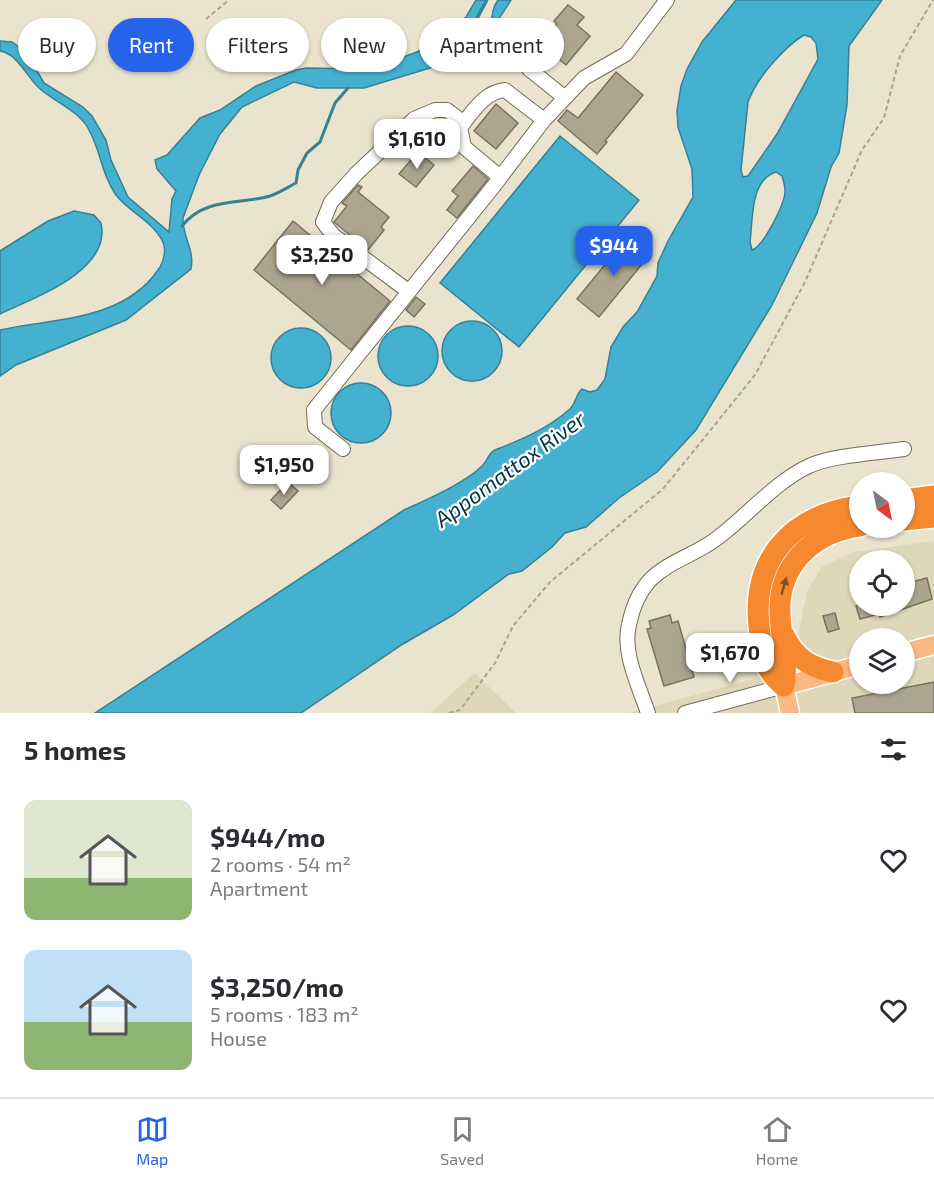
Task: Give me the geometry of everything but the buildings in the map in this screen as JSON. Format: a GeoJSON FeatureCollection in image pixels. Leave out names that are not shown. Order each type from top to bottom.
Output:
{"type":"FeatureCollection","features":[{"type":"Feature","properties":{"kind":"highway"},"geometry":{"type":"LineString","coordinates":[[915,499],[934,496]]}},
{"type":"Feature","properties":{"kind":"highway"},"geometry":{"type":"LineString","coordinates":[[784,686],[765,666],[757,613],[758,593],[768,563],[780,545],[797,528],[828,513],[849,508]]}},
{"type":"Feature","properties":{"kind":"highway"},"geometry":{"type":"LineString","coordinates":[[915,519],[934,516]]}},
{"type":"Feature","properties":{"kind":"highway"},"geometry":{"type":"LineString","coordinates":[[784,686],[786,668],[780,602],[783,587],[795,560],[805,549],[828,534],[849,529]]}},
{"type":"Feature","properties":{"kind":"highway"},"geometry":{"type":"LineString","coordinates":[[782,630],[793,651],[802,660],[817,668],[833,672]]}},
{"type":"Feature","properties":{"kind":"main road"},"geometry":{"type":"LineString","coordinates":[[915,650],[934,645]]}},
{"type":"Feature","properties":{"kind":"main road"},"geometry":{"type":"LineString","coordinates":[[790,713],[784,686],[849,668]]}},
{"type":"Feature","properties":{"kind":"street"},"geometry":{"type":"LineString","coordinates":[[343,449],[315,427],[314,410],[544,120],[585,78],[626,54],[668,0]]}},
{"type":"Feature","properties":{"kind":"street"},"geometry":{"type":"LineString","coordinates":[[533,72],[564,97]]}},
{"type":"Feature","properties":{"kind":"street"},"geometry":{"type":"LineString","coordinates":[[500,177],[464,147],[460,127],[487,96],[495,91],[505,90],[544,120]]}},
{"type":"Feature","properties":{"kind":"street"},"geometry":{"type":"LineString","coordinates":[[408,291],[333,235],[323,222],[331,202],[356,174],[414,119],[435,110],[447,110],[464,123]]}},
{"type":"Feature","properties":{"kind":"street"},"geometry":{"type":"LineString","coordinates":[[648,713],[627,639],[631,616],[638,597],[648,582],[664,568],[717,539],[801,470],[822,461],[904,449]]}},
{"type":"Feature","properties":{"kind":"street"},"geometry":{"type":"LineString","coordinates":[[694,712],[784,686]]}},
{"type":"Feature","properties":{"kind":"path"},"geometry":{"type":"LineString","coordinates":[[207,18],[229,0]]}},
{"type":"Feature","properties":{"kind":"path"},"geometry":{"type":"LineString","coordinates":[[449,713],[460,710],[495,663],[513,626],[550,582],[663,489],[755,375],[805,282],[862,150],[884,118],[900,56],[933,0]]}},
{"type":"Feature","properties":{"kind":"shaded area"},"geometry":{"type":"Polygon","coordinates":[[[934,541],[934,713],[629,713],[800,666],[799,631],[807,591],[822,567],[849,554],[849,616],[915,616],[915,550],[868,550],[934,541]]]}},
{"type":"Feature","properties":{"kind":"shaded area"},"geometry":{"type":"Polygon","coordinates":[[[475,673],[516,713],[430,713],[475,673]]]}},
{"type":"Feature","properties":{"kind":"water"},"geometry":{"type":"Polygon","coordinates":[[[476,0],[486,0],[476,18],[466,17],[476,0]]]}},
{"type":"Feature","properties":{"kind":"water"},"geometry":{"type":"Polygon","coordinates":[[[498,0],[511,0],[499,18],[492,18],[494,6],[498,0]]]}},
{"type":"Feature","properties":{"kind":"water","name":"Appomattox River"},"geometry":{"type":"Polygon","coordinates":[[[736,0],[882,0],[849,46],[847,105],[839,153],[831,167],[817,213],[772,305],[696,430],[657,472],[619,498],[586,527],[565,533],[552,547],[522,571],[509,574],[453,615],[403,644],[301,713],[95,713],[404,510],[467,478],[483,465],[495,450],[544,428],[570,409],[582,389],[590,392],[597,390],[605,379],[611,347],[623,327],[637,312],[657,276],[658,263],[668,241],[693,197],[692,169],[678,127],[677,111],[681,86],[687,69],[702,42],[736,0]],[[804,35],[788,47],[772,64],[757,84],[748,102],[741,170],[743,177],[748,176],[777,134],[818,59],[816,43],[811,37],[804,35]],[[776,172],[761,183],[754,201],[750,242],[752,250],[768,233],[784,196],[782,176],[776,172]]]}},
{"type":"Feature","properties":{"kind":"water"},"geometry":{"type":"Polygon","coordinates":[[[0,41],[12,42],[18,46],[18,63],[12,56],[0,51],[0,41]]]}},
{"type":"Feature","properties":{"kind":"water"},"geometry":{"type":"Polygon","coordinates":[[[419,51],[419,71],[364,88],[317,88],[294,82],[242,107],[220,134],[199,175],[183,218],[192,262],[191,269],[126,320],[16,365],[0,376],[0,330],[86,315],[126,299],[143,287],[158,270],[165,251],[164,243],[157,233],[116,195],[86,125],[74,113],[39,88],[26,72],[38,72],[44,83],[83,107],[92,116],[106,140],[111,160],[128,197],[169,232],[172,199],[176,191],[157,169],[155,160],[167,155],[200,118],[220,110],[256,86],[291,72],[309,72],[309,68],[321,68],[321,72],[407,72],[407,56],[419,51]]]}},
{"type":"Feature","properties":{"kind":"water"},"geometry":{"type":"Polygon","coordinates":[[[560,136],[639,200],[519,347],[440,283],[560,136]]]}},
{"type":"Feature","properties":{"kind":"water"},"geometry":{"type":"Polygon","coordinates":[[[74,211],[94,215],[101,223],[101,240],[94,255],[83,269],[67,280],[0,314],[0,251],[48,221],[74,211]]]}},
{"type":"Feature","properties":{"kind":"water"},"geometry":{"type":"Polygon","coordinates":[[[472,321],[493,330],[502,351],[493,372],[472,381],[451,372],[442,351],[451,330],[472,321]]]}},
{"type":"Feature","properties":{"kind":"water"},"geometry":{"type":"Polygon","coordinates":[[[408,326],[425,331],[433,339],[438,356],[433,373],[425,381],[408,386],[391,381],[383,373],[378,356],[383,339],[391,331],[408,326]]]}},
{"type":"Feature","properties":{"kind":"water"},"geometry":{"type":"Polygon","coordinates":[[[295,328],[307,328],[318,333],[326,341],[331,358],[329,370],[318,383],[307,388],[295,388],[284,383],[276,375],[271,364],[271,352],[276,341],[284,333],[295,328]]]}},
{"type":"Feature","properties":{"kind":"water"},"geometry":{"type":"Polygon","coordinates":[[[355,383],[367,383],[378,388],[386,396],[391,413],[389,425],[378,438],[367,443],[355,443],[344,438],[336,430],[331,419],[331,407],[336,396],[344,388],[355,383]]]}},
{"type":"Feature","properties":{"kind":"waterway"},"geometry":{"type":"LineString","coordinates":[[477,18],[487,0]]}},
{"type":"Feature","properties":{"kind":"waterway"},"geometry":{"type":"LineString","coordinates":[[182,226],[201,210],[270,196],[296,183],[298,170],[307,153],[320,142],[335,103],[348,88]]}}]}
